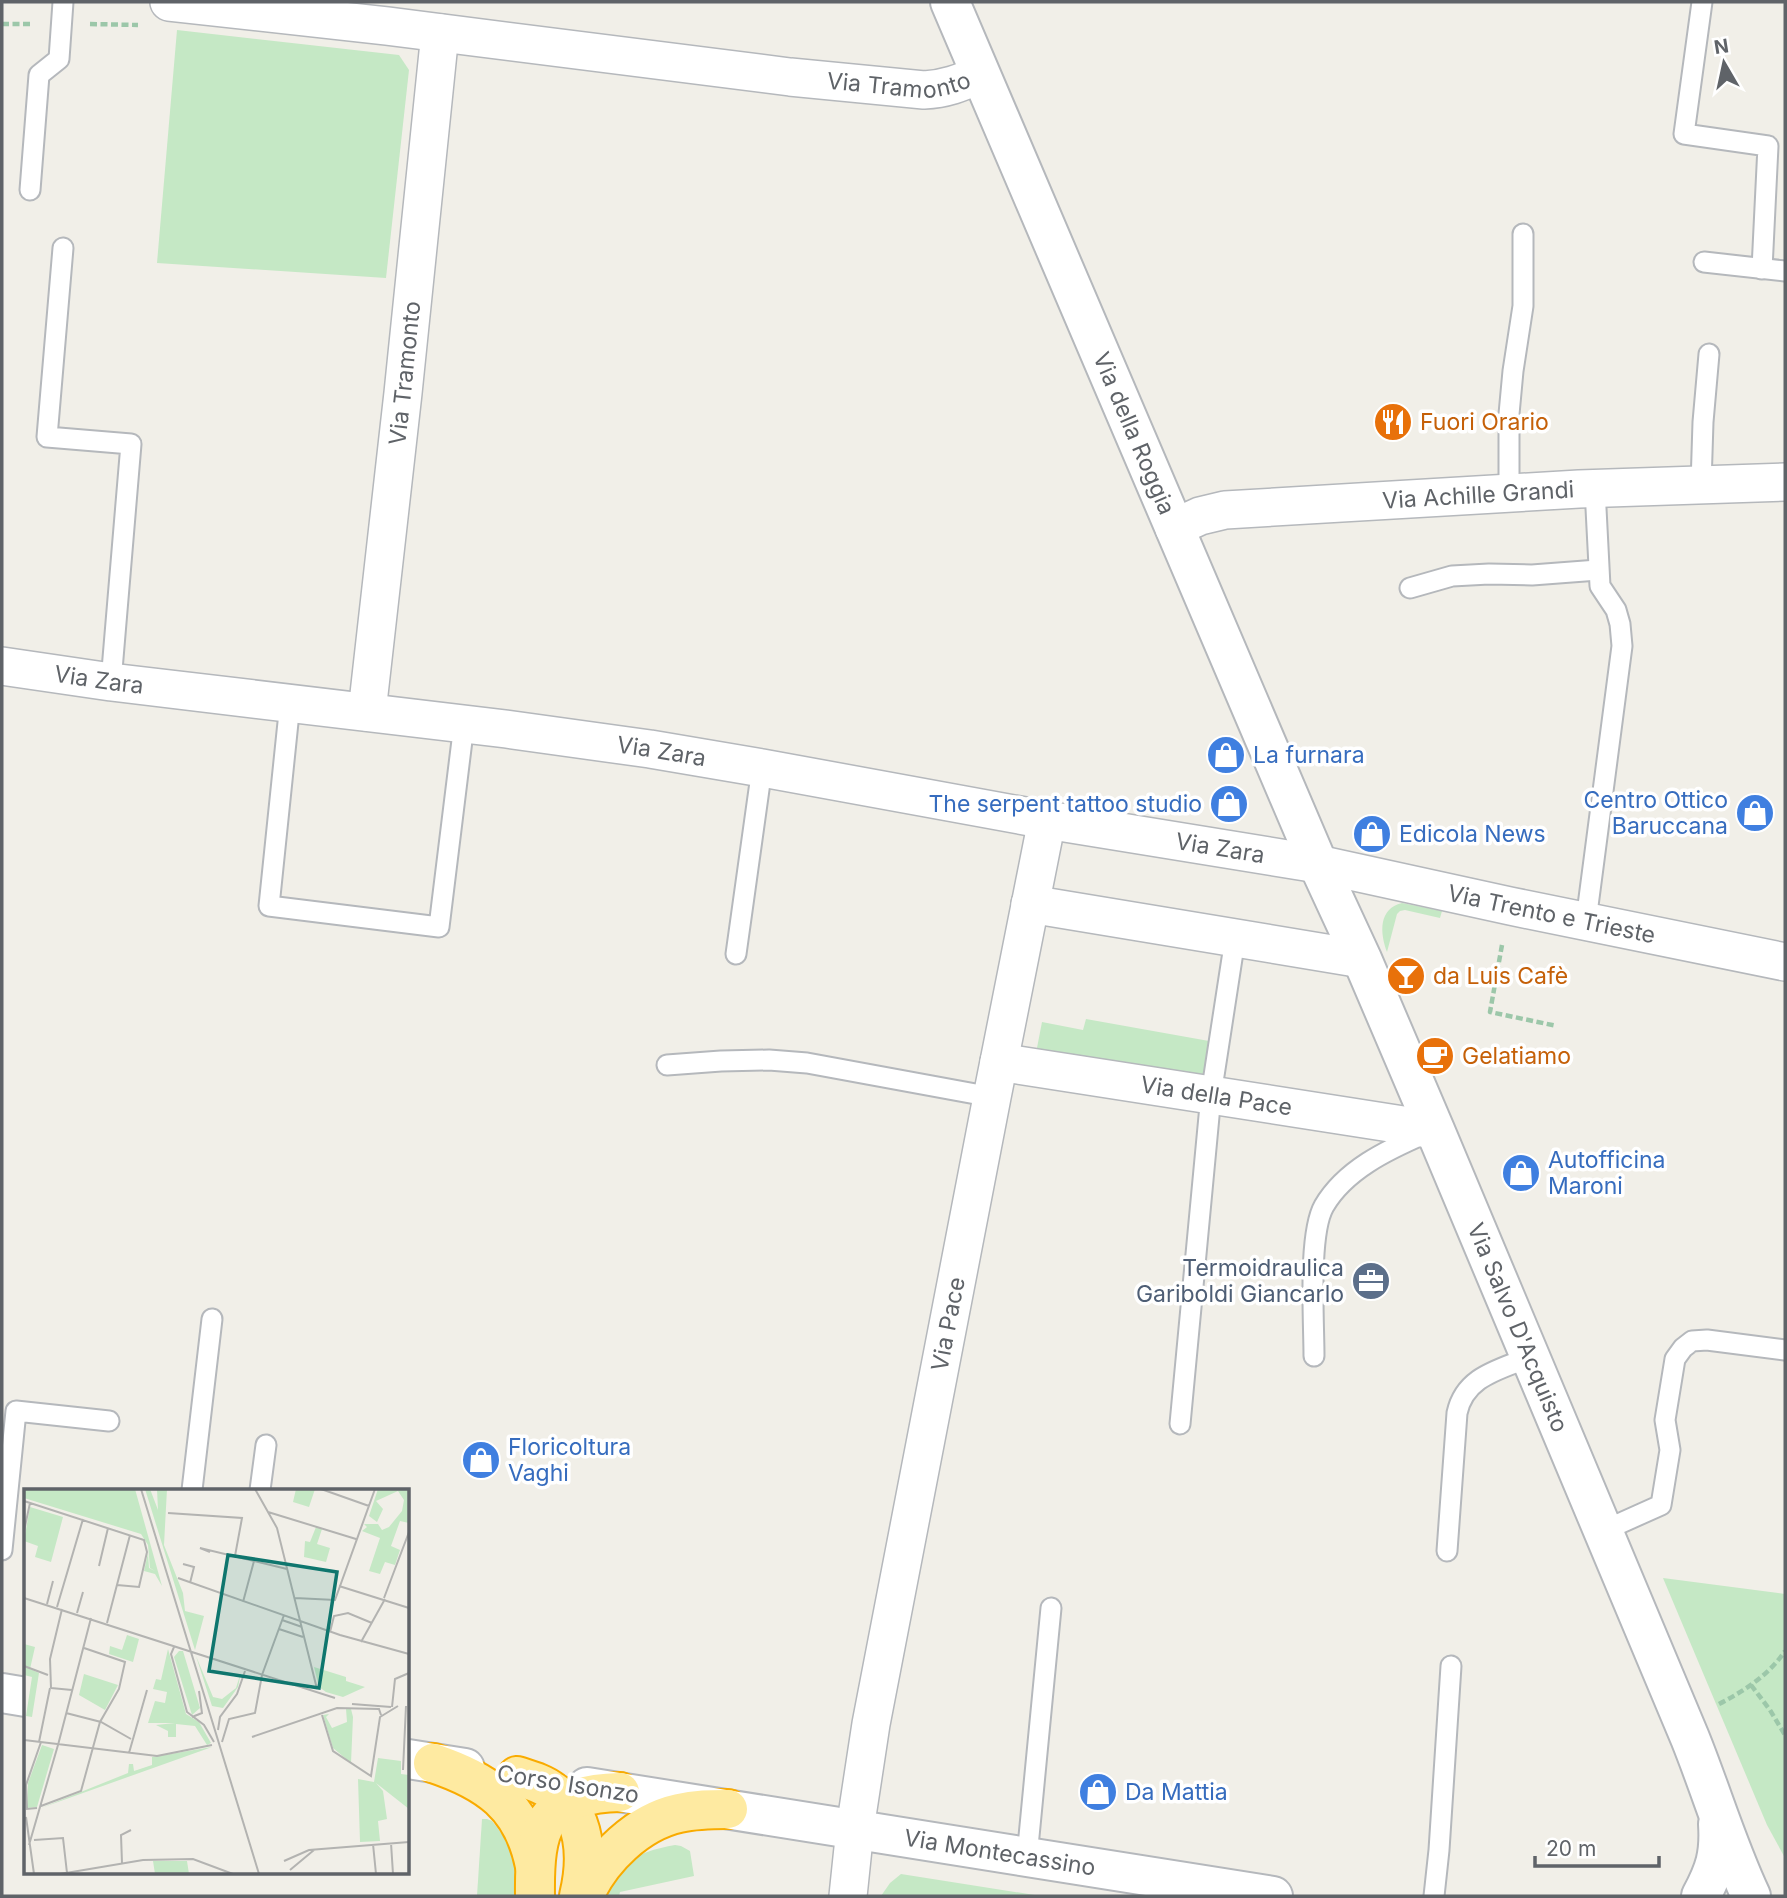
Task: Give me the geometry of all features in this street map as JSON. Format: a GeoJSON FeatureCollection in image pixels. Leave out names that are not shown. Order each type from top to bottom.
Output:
{"type":"FeatureCollection","features":[{"type":"Feature","properties":{"kind":"highway"},"geometry":{"type":"LineString","coordinates":[[420,1761],[462,1773],[485,1786],[501,1800],[526,1834],[532,1851],[535,1881]]}},
{"type":"Feature","properties":{"kind":"highway"},"geometry":{"type":"LineString","coordinates":[[517,1776],[545,1787],[566,1802],[575,1816],[582,1832],[584,1850],[581,1896]]}},
{"type":"Feature","properties":{"kind":"highway"},"geometry":{"type":"LineString","coordinates":[[535,1881],[539,1836],[547,1819],[566,1802],[600,1792],[620,1792]]}},
{"type":"Feature","properties":{"kind":"highway"},"geometry":{"type":"LineString","coordinates":[[581,1896],[600,1868],[646,1826],[676,1813],[700,1809],[728,1809]]}},
{"type":"Feature","properties":{"kind":"street","name":"Via della Roggia"},"geometry":{"type":"LineString","coordinates":[[950,2],[1318,864]]}},
{"type":"Feature","properties":{"kind":"street","name":"Via Tramonto"},"geometry":{"type":"LineString","coordinates":[[158,13],[440,33],[790,77],[924,90],[943,89],[980,74]]}},
{"type":"Feature","properties":{"kind":"street","name":"Via Tramonto"},"geometry":{"type":"LineString","coordinates":[[367,712],[440,33]]}},
{"type":"Feature","properties":{"kind":"street","name":"Via Achille Grandi"},"geometry":{"type":"LineString","coordinates":[[1174,528],[1200,516],[1225,510],[1510,493],[1785,482]]}},
{"type":"Feature","properties":{"kind":"street","name":"Via Zara"},"geometry":{"type":"LineString","coordinates":[[2,666],[650,750],[1318,864]]}},
{"type":"Feature","properties":{"kind":"street","name":"Via Pace"},"geometry":{"type":"LineString","coordinates":[[848,1896],[871,1724],[1048,820]]}},
{"type":"Feature","properties":{"kind":"street","name":"Via Trento e Trieste"},"geometry":{"type":"LineString","coordinates":[[1318,864],[1785,962]]}},
{"type":"Feature","properties":{"kind":"street","name":"Via Salvo D'Acquisto"},"geometry":{"type":"LineString","coordinates":[[1318,864],[1435,1130],[1713,1794],[1751,1896]]}},
{"type":"Feature","properties":{"kind":"street"},"geometry":{"type":"LineString","coordinates":[[1030,904],[1362,960]]}},
{"type":"Feature","properties":{"kind":"street","name":"Via della Pace"},"geometry":{"type":"LineString","coordinates":[[995,1080],[1211,1095],[1435,1130]]}},
{"type":"Feature","properties":{"kind":"street"},"geometry":{"type":"LineString","coordinates":[[2,1693],[24,1697]]}},
{"type":"Feature","properties":{"kind":"street","name":"Corso Isonzo"},"geometry":{"type":"LineString","coordinates":[[420,1761],[728,1809]]}},
{"type":"Feature","properties":{"kind":"street","name":"Via Salvo D'Acquisto"},"geometry":{"type":"LineString","coordinates":[[1701,1896],[1718,1857],[1717,1817],[1713,1794]]}},
{"type":"Feature","properties":{"kind":"street","name":"Via Montecassino"},"geometry":{"type":"LineString","coordinates":[[728,1809],[1273,1896]]}},
{"type":"Feature","properties":{"kind":"street"},"geometry":{"type":"LineString","coordinates":[[1709,1896],[1729,1892],[1743,1896]]}},
{"type":"Feature","properties":{"kind":"lane"},"geometry":{"type":"LineString","coordinates":[[30,190],[39,75],[59,59],[63,2]]}},
{"type":"Feature","properties":{"kind":"lane"},"geometry":{"type":"LineString","coordinates":[[1702,2],[1684,134],[1768,146],[1762,268]]}},
{"type":"Feature","properties":{"kind":"lane"},"geometry":{"type":"LineString","coordinates":[[1510,493],[1509,414],[1523,306],[1523,234]]}},
{"type":"Feature","properties":{"kind":"lane"},"geometry":{"type":"LineString","coordinates":[[63,248],[47,437],[131,444],[111,682]]}},
{"type":"Feature","properties":{"kind":"lane"},"geometry":{"type":"LineString","coordinates":[[1704,262],[1785,271]]}},
{"type":"Feature","properties":{"kind":"lane"},"geometry":{"type":"LineString","coordinates":[[1701,485],[1703,422],[1710,354]]}},
{"type":"Feature","properties":{"kind":"lane"},"geometry":{"type":"LineString","coordinates":[[1586,921],[1622,646],[1616,610],[1600,586],[1595,489]]}},
{"type":"Feature","properties":{"kind":"lane"},"geometry":{"type":"LineString","coordinates":[[1410,588],[1452,576],[1532,575],[1598,570]]}},
{"type":"Feature","properties":{"kind":"lane"},"geometry":{"type":"LineString","coordinates":[[290,703],[269,906],[439,927],[464,724]]}},
{"type":"Feature","properties":{"kind":"lane"},"geometry":{"type":"LineString","coordinates":[[736,954],[762,768]]}},
{"type":"Feature","properties":{"kind":"lane"},"geometry":{"type":"LineString","coordinates":[[1180,1424],[1211,1095],[1236,939]]}},
{"type":"Feature","properties":{"kind":"lane"},"geometry":{"type":"LineString","coordinates":[[667,1065],[769,1060],[995,1080]]}},
{"type":"Feature","properties":{"kind":"lane"},"geometry":{"type":"LineString","coordinates":[[1314,1356],[1314,1256],[1323,1208],[1337,1189],[1376,1157],[1435,1130]]}},
{"type":"Feature","properties":{"kind":"lane"},"geometry":{"type":"LineString","coordinates":[[192,1489],[212,1319]]}},
{"type":"Feature","properties":{"kind":"lane"},"geometry":{"type":"LineString","coordinates":[[1603,1531],[1661,1506],[1670,1450],[1665,1420],[1675,1359],[1683,1348],[1692,1341],[1707,1340],[1785,1350]]}},
{"type":"Feature","properties":{"kind":"lane"},"geometry":{"type":"LineString","coordinates":[[1447,1551],[1460,1400],[1476,1381],[1530,1357]]}},
{"type":"Feature","properties":{"kind":"lane"},"geometry":{"type":"LineString","coordinates":[[2,1550],[16,1411],[109,1421]]}},
{"type":"Feature","properties":{"kind":"lane"},"geometry":{"type":"LineString","coordinates":[[260,1489],[266,1446]]}},
{"type":"Feature","properties":{"kind":"lane"},"geometry":{"type":"LineString","coordinates":[[1027,1857],[1051,1608]]}},
{"type":"Feature","properties":{"kind":"lane"},"geometry":{"type":"LineString","coordinates":[[1434,1896],[1451,1666]]}},
{"type":"Feature","properties":{"kind":"path"},"geometry":{"type":"LineString","coordinates":[[2,24],[62,24],[158,13]]}},
{"type":"Feature","properties":{"kind":"path"},"geometry":{"type":"LineString","coordinates":[[1510,906],[1490,1012],[1557,1026]]}},
{"type":"Feature","properties":{"kind":"path"},"geometry":{"type":"LineString","coordinates":[[1710,1707],[1735,1696],[1751,1685],[1776,1664],[1785,1651]]}},
{"type":"Feature","properties":{"kind":"path"},"geometry":{"type":"LineString","coordinates":[[1751,1685],[1783,1728],[1785,1735]]}},
{"type":"Feature","properties":{"kind":"green space"},"geometry":{"type":"Polygon","coordinates":[[[177,30],[399,55],[409,70],[386,278],[157,263],[177,30]]]}},
{"type":"Feature","properties":{"kind":"green space"},"geometry":{"type":"Polygon","coordinates":[[[1402,903],[1442,911],[1440,918],[1400,911],[1387,952],[1382,930],[1385,916],[1394,906],[1402,903]]]}},
{"type":"Feature","properties":{"kind":"green space"},"geometry":{"type":"Polygon","coordinates":[[[1086,1019],[1209,1041],[1203,1082],[1036,1053],[1042,1022],[1083,1030],[1086,1019]]]}},
{"type":"Feature","properties":{"kind":"green space"},"geometry":{"type":"Polygon","coordinates":[[[1663,1578],[1785,1594],[1785,1858],[1767,1825],[1663,1578]]]}},
{"type":"Feature","properties":{"kind":"green space"},"geometry":{"type":"Polygon","coordinates":[[[482,1819],[492,1821],[510,1848],[515,1864],[517,1896],[477,1896],[482,1819]]]}},
{"type":"Feature","properties":{"kind":"green space"},"geometry":{"type":"Polygon","coordinates":[[[675,1845],[690,1851],[694,1876],[620,1892],[619,1896],[602,1896],[627,1862],[647,1852],[675,1845]]]}},
{"type":"Feature","properties":{"kind":"green space"},"geometry":{"type":"Polygon","coordinates":[[[901,1874],[1041,1896],[881,1896],[901,1874]]]}},
{"type":"Feature","properties":{"kind":"place","name":"Fuori Orario"},"geometry":{"type":"Point","coordinates":[1393,422]}},
{"type":"Feature","properties":{"kind":"place","name":"La furnara"},"geometry":{"type":"Point","coordinates":[1226,755]}},
{"type":"Feature","properties":{"kind":"place","name":"The serpent tattoo studio"},"geometry":{"type":"Point","coordinates":[1229,804]}},
{"type":"Feature","properties":{"kind":"place","name":"Centro Ottico Baruccana"},"geometry":{"type":"Point","coordinates":[1755,813]}},
{"type":"Feature","properties":{"kind":"place","name":"Edicola News"},"geometry":{"type":"Point","coordinates":[1372,834]}},
{"type":"Feature","properties":{"kind":"place","name":"da Luis Cafè"},"geometry":{"type":"Point","coordinates":[1406,976]}},
{"type":"Feature","properties":{"kind":"place","name":"Gelatiamo"},"geometry":{"type":"Point","coordinates":[1435,1056]}},
{"type":"Feature","properties":{"kind":"place","name":"Autofficina Maroni"},"geometry":{"type":"Point","coordinates":[1521,1173]}},
{"type":"Feature","properties":{"kind":"place","name":"Termoidraulica Gariboldi Giancarlo"},"geometry":{"type":"Point","coordinates":[1371,1281]}},
{"type":"Feature","properties":{"kind":"place","name":"Floricoltura Vaghi"},"geometry":{"type":"Point","coordinates":[481,1460]}},
{"type":"Feature","properties":{"kind":"place","name":"Da Mattia"},"geometry":{"type":"Point","coordinates":[1098,1792]}}]}
